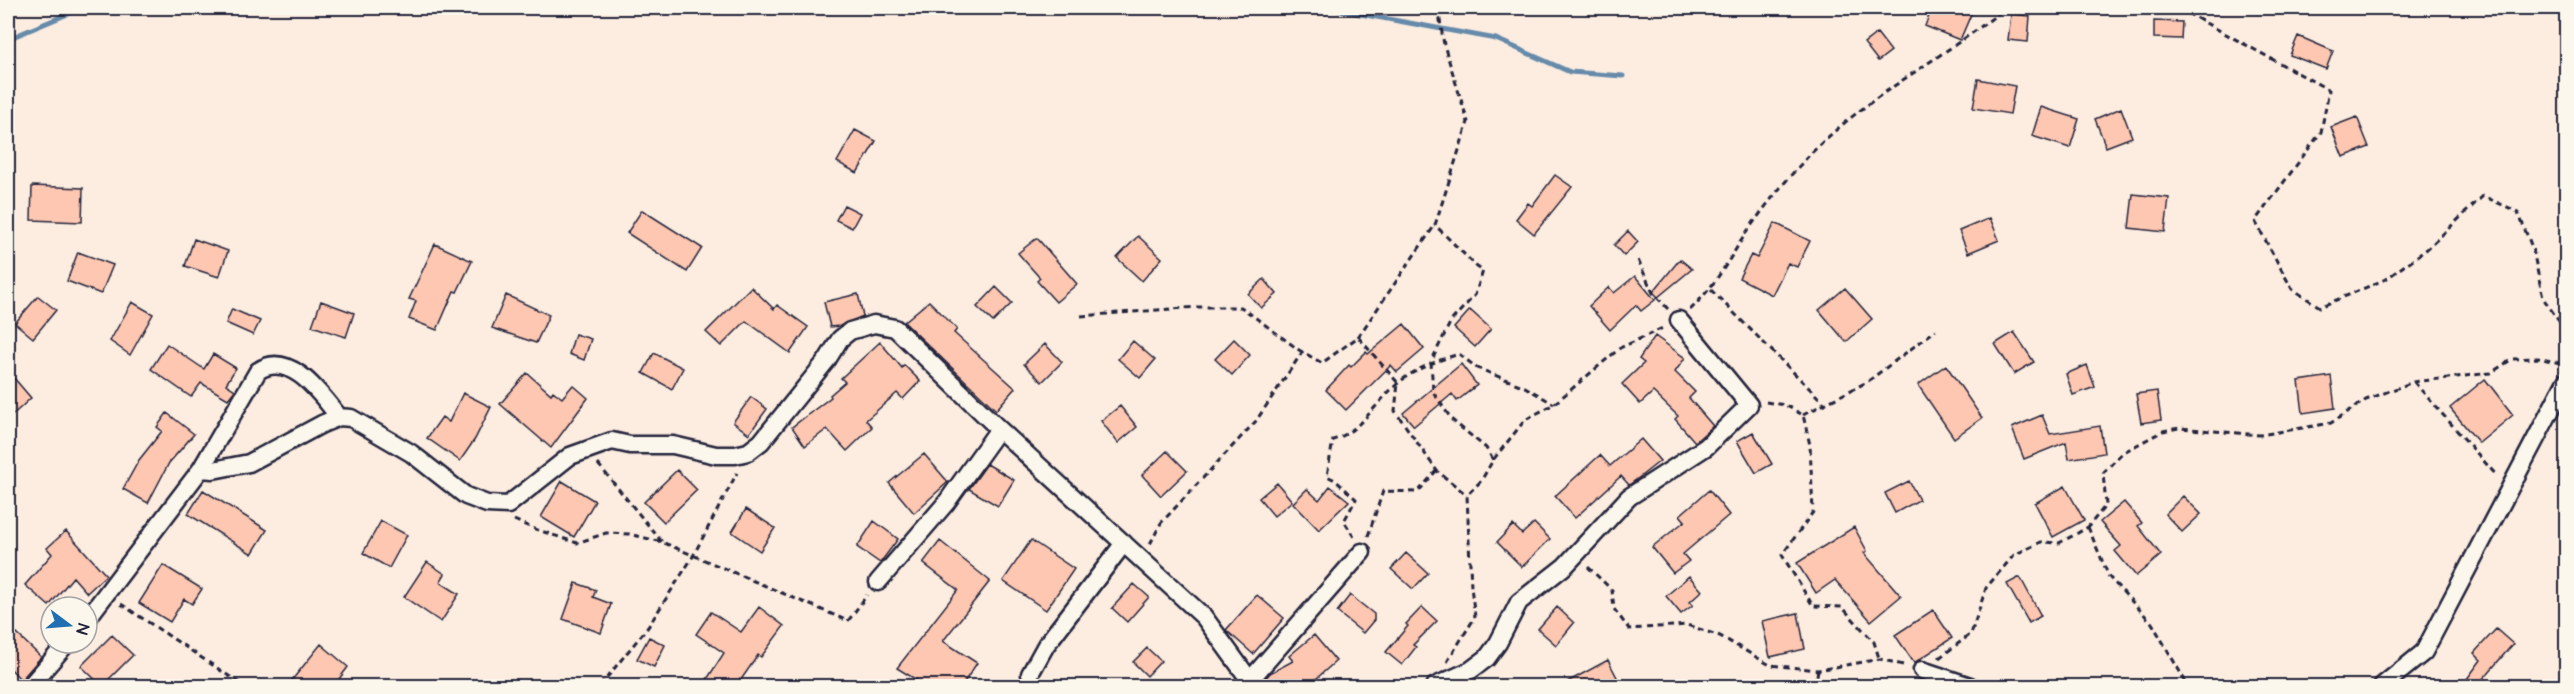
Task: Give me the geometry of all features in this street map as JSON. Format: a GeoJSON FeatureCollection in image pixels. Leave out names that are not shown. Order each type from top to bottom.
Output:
{"type":"FeatureCollection","features":[{"type":"Feature","properties":{"kind":"street"},"geometry":{"type":"LineString","coordinates":[[1437,678],[1471,670],[1487,658],[1498,643],[1519,602],[1555,575],[1629,496],[1706,447],[1749,405],[1679,320]]}},
{"type":"Feature","properties":{"kind":"street"},"geometry":{"type":"LineString","coordinates":[[201,469],[213,470],[249,463],[339,417],[351,418],[411,453],[466,496],[494,505],[508,505],[561,462],[585,448],[612,441],[630,445],[673,445],[716,455],[748,452],[761,442],[827,360],[840,339],[850,331],[874,324],[895,328],[904,334],[999,429],[1204,617],[1253,683],[1362,552]]}},
{"type":"Feature","properties":{"kind":"street"},"geometry":{"type":"LineString","coordinates":[[99,605],[201,469],[258,371],[281,366],[303,376],[339,417]]}},
{"type":"Feature","properties":{"kind":"street"},"geometry":{"type":"LineString","coordinates":[[2382,687],[2424,652],[2566,381]]}},
{"type":"Feature","properties":{"kind":"street"},"geometry":{"type":"LineString","coordinates":[[878,582],[946,503],[999,429]]}},
{"type":"Feature","properties":{"kind":"street"},"geometry":{"type":"LineString","coordinates":[[1030,674],[1047,645],[1124,543]]}},
{"type":"Feature","properties":{"kind":"street"},"geometry":{"type":"LineString","coordinates":[[30,687],[57,655]]}},
{"type":"Feature","properties":{"kind":"street"},"geometry":{"type":"LineString","coordinates":[[1922,670],[1970,687]]}},
{"type":"Feature","properties":{"kind":"path"},"geometry":{"type":"LineString","coordinates":[[1081,316],[1197,307],[1241,307],[1322,363],[1358,337],[1435,225],[1468,122],[1444,45],[1438,8]]}},
{"type":"Feature","properties":{"kind":"path"},"geometry":{"type":"LineString","coordinates":[[1467,495],[1481,482],[1493,460],[1525,420],[1554,404],[1620,348],[1679,320],[1712,290],[1760,215],[1821,143],[1870,103],[1971,36],[2005,8]]}},
{"type":"Feature","properties":{"kind":"path"},"geometry":{"type":"LineString","coordinates":[[2178,8],[2329,90],[2321,132],[2255,221],[2292,290],[2320,307],[2386,279],[2427,249],[2483,196],[2518,212],[2533,250],[2543,298],[2566,328]]}},
{"type":"Feature","properties":{"kind":"path"},"geometry":{"type":"LineString","coordinates":[[1362,552],[1344,521],[1356,499],[1335,480],[1327,476],[1333,440],[1357,427],[1398,383],[1424,370],[1431,362],[1450,321],[1475,295],[1483,271],[1435,225]]}},
{"type":"Feature","properties":{"kind":"path"},"geometry":{"type":"LineString","coordinates":[[1638,260],[1653,293],[1679,320]]}},
{"type":"Feature","properties":{"kind":"path"},"geometry":{"type":"LineString","coordinates":[[1712,290],[1826,405]]}},
{"type":"Feature","properties":{"kind":"path"},"geometry":{"type":"LineString","coordinates":[[1803,415],[1867,382],[1936,330]]}},
{"type":"Feature","properties":{"kind":"path"},"geometry":{"type":"LineString","coordinates":[[1358,337],[1398,383],[1395,411],[1437,471],[1467,495],[1471,587],[1475,617],[1437,678]]}},
{"type":"Feature","properties":{"kind":"path"},"geometry":{"type":"LineString","coordinates":[[1148,564],[1148,549],[1161,523],[1256,421],[1303,351]]}},
{"type":"Feature","properties":{"kind":"path"},"geometry":{"type":"LineString","coordinates":[[1431,362],[1459,354],[1478,368],[1525,387],[1554,404]]}},
{"type":"Feature","properties":{"kind":"path"},"geometry":{"type":"LineString","coordinates":[[1576,554],[1611,590],[1614,609],[1629,629],[1687,625],[1720,636],[1770,665],[1818,670],[1880,659],[1922,670],[1971,634],[1986,588],[2014,555],[2041,542],[2059,543],[2088,527],[2106,505],[2103,472],[2122,453],[2163,430],[2179,428],[2260,435],[2331,423],[2366,400],[2413,382],[2491,373],[2512,359],[2538,358],[2566,364]]}},
{"type":"Feature","properties":{"kind":"path"},"geometry":{"type":"LineString","coordinates":[[1431,362],[1433,392],[1452,420],[1486,448],[1493,460]]}},
{"type":"Feature","properties":{"kind":"path"},"geometry":{"type":"LineString","coordinates":[[2413,382],[2510,491]]}},
{"type":"Feature","properties":{"kind":"path"},"geometry":{"type":"LineString","coordinates":[[1749,405],[1772,402],[1785,405],[1803,415],[1810,446],[1813,512],[1782,555],[1813,606],[1842,607],[1874,642],[1880,659]]}},
{"type":"Feature","properties":{"kind":"path"},"geometry":{"type":"LineString","coordinates":[[585,448],[662,542]]}},
{"type":"Feature","properties":{"kind":"path"},"geometry":{"type":"LineString","coordinates":[[600,687],[648,627],[692,558],[748,452]]}},
{"type":"Feature","properties":{"kind":"path"},"geometry":{"type":"LineString","coordinates":[[1362,552],[1383,491],[1418,492],[1437,471]]}},
{"type":"Feature","properties":{"kind":"path"},"geometry":{"type":"LineString","coordinates":[[494,505],[532,528],[577,543],[606,532],[629,534],[662,542],[692,558],[848,621],[878,582]]}},
{"type":"Feature","properties":{"kind":"path"},"geometry":{"type":"LineString","coordinates":[[2088,527],[2109,577],[2152,623],[2188,687]]}},
{"type":"Feature","properties":{"kind":"path"},"geometry":{"type":"LineString","coordinates":[[107,595],[244,687]]}},
{"type":"Feature","properties":{"kind":"path"},"geometry":{"type":"LineString","coordinates":[[1815,687],[1818,670]]}},
{"type":"Feature","properties":{"kind":"building"},"geometry":{"type":"Polygon","coordinates":[[[1932,8],[1960,8],[1972,12],[1960,40],[1925,26],[1932,8]]]}},
{"type":"Feature","properties":{"kind":"building"},"geometry":{"type":"Polygon","coordinates":[[[2011,14],[2030,16],[2028,42],[2008,40],[2011,14]]]}},
{"type":"Feature","properties":{"kind":"building"},"geometry":{"type":"Polygon","coordinates":[[[2154,21],[2182,22],[2181,39],[2154,38],[2154,21]]]}},
{"type":"Feature","properties":{"kind":"building"},"geometry":{"type":"Polygon","coordinates":[[[1877,33],[1891,51],[1878,61],[1864,43],[1877,33]]]}},
{"type":"Feature","properties":{"kind":"building"},"geometry":{"type":"Polygon","coordinates":[[[2298,36],[2333,51],[2326,69],[2290,55],[2298,36]]]}},
{"type":"Feature","properties":{"kind":"building"},"geometry":{"type":"Polygon","coordinates":[[[1978,79],[2015,86],[2010,114],[1973,108],[1978,79]]]}},
{"type":"Feature","properties":{"kind":"building"},"geometry":{"type":"Polygon","coordinates":[[[2041,107],[2079,119],[2070,148],[2032,136],[2041,107]]]}},
{"type":"Feature","properties":{"kind":"building"},"geometry":{"type":"Polygon","coordinates":[[[2121,108],[2132,137],[2106,147],[2095,119],[2121,108]]]}},
{"type":"Feature","properties":{"kind":"building"},"geometry":{"type":"Polygon","coordinates":[[[2357,117],[2369,147],[2343,157],[2331,127],[2357,117]]]}},
{"type":"Feature","properties":{"kind":"building"},"geometry":{"type":"Polygon","coordinates":[[[855,130],[876,141],[857,173],[837,162],[855,130]]]}},
{"type":"Feature","properties":{"kind":"building"},"geometry":{"type":"Polygon","coordinates":[[[1555,175],[1572,187],[1534,234],[1516,219],[1528,203],[1532,206],[1555,175]]]}},
{"type":"Feature","properties":{"kind":"building"},"geometry":{"type":"Polygon","coordinates":[[[32,186],[83,188],[82,222],[31,220],[32,186]]]}},
{"type":"Feature","properties":{"kind":"building"},"geometry":{"type":"Polygon","coordinates":[[[2133,194],[2169,198],[2165,232],[2129,228],[2133,194]]]}},
{"type":"Feature","properties":{"kind":"building"},"geometry":{"type":"Polygon","coordinates":[[[844,205],[860,213],[852,228],[836,220],[844,205]]]}},
{"type":"Feature","properties":{"kind":"building"},"geometry":{"type":"Polygon","coordinates":[[[642,210],[702,248],[687,272],[627,233],[642,210]]]}},
{"type":"Feature","properties":{"kind":"building"},"geometry":{"type":"Polygon","coordinates":[[[1990,218],[1999,240],[1968,253],[1959,231],[1990,218]]]}},
{"type":"Feature","properties":{"kind":"building"},"geometry":{"type":"Polygon","coordinates":[[[1775,223],[1810,241],[1797,267],[1788,263],[1772,295],[1739,278],[1751,255],[1757,258],[1775,223]]]}},
{"type":"Feature","properties":{"kind":"building"},"geometry":{"type":"Polygon","coordinates":[[[1628,231],[1638,242],[1624,256],[1614,245],[1628,231]]]}},
{"type":"Feature","properties":{"kind":"building"},"geometry":{"type":"Polygon","coordinates":[[[1138,236],[1162,258],[1142,281],[1117,258],[1138,236]]]}},
{"type":"Feature","properties":{"kind":"building"},"geometry":{"type":"Polygon","coordinates":[[[1037,238],[1077,284],[1056,302],[1037,281],[1040,278],[1018,253],[1037,238]]]}},
{"type":"Feature","properties":{"kind":"building"},"geometry":{"type":"Polygon","coordinates":[[[194,239],[228,251],[219,277],[185,266],[194,239]]]}},
{"type":"Feature","properties":{"kind":"building"},"geometry":{"type":"Polygon","coordinates":[[[435,244],[472,261],[457,292],[454,291],[437,330],[409,319],[416,301],[409,299],[435,244]]]}},
{"type":"Feature","properties":{"kind":"building"},"geometry":{"type":"Polygon","coordinates":[[[78,252],[113,265],[101,294],[67,281],[78,252]]]}},
{"type":"Feature","properties":{"kind":"building"},"geometry":{"type":"Polygon","coordinates":[[[1680,259],[1692,269],[1658,297],[1653,292],[1680,259]]]}},
{"type":"Feature","properties":{"kind":"building"},"geometry":{"type":"Polygon","coordinates":[[[1635,276],[1655,300],[1641,311],[1636,305],[1610,330],[1589,306],[1609,287],[1614,293],[1635,276]]]}},
{"type":"Feature","properties":{"kind":"building"},"geometry":{"type":"Polygon","coordinates":[[[1264,279],[1277,294],[1261,308],[1248,294],[1264,279]]]}},
{"type":"Feature","properties":{"kind":"building"},"geometry":{"type":"Polygon","coordinates":[[[751,287],[774,309],[777,305],[808,327],[790,353],[746,321],[721,346],[706,332],[751,287]]]}},
{"type":"Feature","properties":{"kind":"building"},"geometry":{"type":"Polygon","coordinates":[[[996,287],[1012,303],[993,322],[977,307],[996,287]]]}},
{"type":"Feature","properties":{"kind":"building"},"geometry":{"type":"Polygon","coordinates":[[[1845,288],[1872,319],[1846,342],[1819,310],[1845,288]]]}},
{"type":"Feature","properties":{"kind":"building"},"geometry":{"type":"Polygon","coordinates":[[[858,294],[863,316],[840,326],[830,327],[824,302],[858,294]]]}},
{"type":"Feature","properties":{"kind":"building"},"geometry":{"type":"Polygon","coordinates":[[[506,295],[549,315],[536,343],[492,328],[506,295]]]}},
{"type":"Feature","properties":{"kind":"building"},"geometry":{"type":"Polygon","coordinates":[[[38,296],[56,310],[33,338],[15,323],[38,296]]]}},
{"type":"Feature","properties":{"kind":"building"},"geometry":{"type":"Polygon","coordinates":[[[321,301],[354,313],[346,337],[312,326],[321,301]]]}},
{"type":"Feature","properties":{"kind":"building"},"geometry":{"type":"Polygon","coordinates":[[[929,301],[957,329],[954,333],[1015,388],[996,410],[904,322],[929,301]]]}},
{"type":"Feature","properties":{"kind":"building"},"geometry":{"type":"Polygon","coordinates":[[[132,302],[153,314],[130,355],[110,341],[132,302]]]}},
{"type":"Feature","properties":{"kind":"building"},"geometry":{"type":"Polygon","coordinates":[[[232,309],[260,321],[253,335],[226,323],[232,309]]]}},
{"type":"Feature","properties":{"kind":"building"},"geometry":{"type":"Polygon","coordinates":[[[1470,310],[1491,329],[1475,347],[1454,328],[1470,310]]]}},
{"type":"Feature","properties":{"kind":"building"},"geometry":{"type":"Polygon","coordinates":[[[1404,324],[1424,349],[1397,372],[1391,365],[1346,410],[1326,390],[1349,365],[1351,367],[1366,352],[1368,354],[1404,324]]]}},
{"type":"Feature","properties":{"kind":"building"},"geometry":{"type":"Polygon","coordinates":[[[2014,332],[2034,362],[2014,374],[1995,344],[2014,332]]]}},
{"type":"Feature","properties":{"kind":"building"},"geometry":{"type":"Polygon","coordinates":[[[575,334],[591,339],[584,360],[569,354],[575,334]]]}},
{"type":"Feature","properties":{"kind":"building"},"geometry":{"type":"Polygon","coordinates":[[[1655,336],[1685,358],[1675,372],[1695,392],[1689,398],[1713,426],[1695,442],[1675,419],[1678,416],[1653,392],[1640,404],[1622,384],[1644,363],[1639,359],[1655,336]]]}},
{"type":"Feature","properties":{"kind":"building"},"geometry":{"type":"Polygon","coordinates":[[[1234,339],[1250,355],[1232,375],[1215,359],[1234,339]]]}},
{"type":"Feature","properties":{"kind":"building"},"geometry":{"type":"Polygon","coordinates":[[[1133,341],[1155,360],[1140,378],[1118,359],[1133,341]]]}},
{"type":"Feature","properties":{"kind":"building"},"geometry":{"type":"Polygon","coordinates":[[[880,342],[902,368],[904,365],[920,381],[903,399],[897,393],[866,420],[872,427],[847,451],[827,429],[805,446],[792,427],[831,397],[830,395],[845,382],[841,378],[880,342]]]}},
{"type":"Feature","properties":{"kind":"building"},"geometry":{"type":"Polygon","coordinates":[[[167,344],[204,369],[213,354],[236,368],[226,384],[235,390],[228,399],[201,383],[191,397],[151,369],[167,344]]]}},
{"type":"Feature","properties":{"kind":"building"},"geometry":{"type":"Polygon","coordinates":[[[1045,344],[1062,362],[1042,382],[1024,364],[1045,344]]]}},
{"type":"Feature","properties":{"kind":"building"},"geometry":{"type":"Polygon","coordinates":[[[654,353],[683,368],[672,389],[643,373],[654,353]]]}},
{"type":"Feature","properties":{"kind":"building"},"geometry":{"type":"Polygon","coordinates":[[[1461,364],[1477,385],[1457,401],[1452,394],[1414,426],[1403,413],[1461,364]]]}},
{"type":"Feature","properties":{"kind":"building"},"geometry":{"type":"Polygon","coordinates":[[[1946,365],[1982,418],[1954,438],[1918,385],[1946,365]]]}},
{"type":"Feature","properties":{"kind":"building"},"geometry":{"type":"Polygon","coordinates":[[[2087,365],[2095,387],[2073,395],[2066,374],[2087,365]]]}},
{"type":"Feature","properties":{"kind":"building"},"geometry":{"type":"Polygon","coordinates":[[[8,371],[31,398],[8,419],[8,371]]]}},
{"type":"Feature","properties":{"kind":"building"},"geometry":{"type":"Polygon","coordinates":[[[527,373],[551,394],[553,391],[562,398],[573,385],[588,398],[551,448],[500,404],[527,373]]]}},
{"type":"Feature","properties":{"kind":"building"},"geometry":{"type":"Polygon","coordinates":[[[2331,376],[2335,408],[2303,413],[2299,381],[2331,376]]]}},
{"type":"Feature","properties":{"kind":"building"},"geometry":{"type":"Polygon","coordinates":[[[2485,379],[2513,415],[2479,443],[2450,408],[2485,379]]]}},
{"type":"Feature","properties":{"kind":"building"},"geometry":{"type":"Polygon","coordinates":[[[2157,391],[2161,420],[2141,423],[2136,394],[2157,391]]]}},
{"type":"Feature","properties":{"kind":"building"},"geometry":{"type":"Polygon","coordinates":[[[463,393],[491,407],[475,439],[460,461],[427,438],[442,417],[449,422],[463,393]]]}},
{"type":"Feature","properties":{"kind":"building"},"geometry":{"type":"Polygon","coordinates":[[[751,397],[767,409],[749,434],[733,422],[751,397]]]}},
{"type":"Feature","properties":{"kind":"building"},"geometry":{"type":"Polygon","coordinates":[[[1120,406],[1137,427],[1118,443],[1101,421],[1120,406]]]}},
{"type":"Feature","properties":{"kind":"building"},"geometry":{"type":"Polygon","coordinates":[[[167,413],[194,434],[169,463],[148,503],[123,489],[139,460],[162,431],[157,427],[167,413]]]}},
{"type":"Feature","properties":{"kind":"building"},"geometry":{"type":"Polygon","coordinates":[[[2042,415],[2050,434],[2100,426],[2104,453],[2069,459],[2066,442],[2024,459],[2012,428],[2042,415]]]}},
{"type":"Feature","properties":{"kind":"building"},"geometry":{"type":"Polygon","coordinates":[[[1753,432],[1772,464],[1756,473],[1737,441],[1753,432]]]}},
{"type":"Feature","properties":{"kind":"building"},"geometry":{"type":"Polygon","coordinates":[[[1641,439],[1660,461],[1629,485],[1621,476],[1575,518],[1555,496],[1600,455],[1610,466],[1641,439]]]}},
{"type":"Feature","properties":{"kind":"building"},"geometry":{"type":"Polygon","coordinates":[[[1167,451],[1187,471],[1161,496],[1142,475],[1167,451]]]}},
{"type":"Feature","properties":{"kind":"building"},"geometry":{"type":"Polygon","coordinates":[[[924,454],[948,482],[914,513],[889,483],[924,454]]]}},
{"type":"Feature","properties":{"kind":"building"},"geometry":{"type":"Polygon","coordinates":[[[987,464],[1014,480],[998,506],[969,489],[987,464]]]}},
{"type":"Feature","properties":{"kind":"building"},"geometry":{"type":"Polygon","coordinates":[[[677,470],[697,490],[664,522],[644,502],[677,470]]]}},
{"type":"Feature","properties":{"kind":"building"},"geometry":{"type":"Polygon","coordinates":[[[562,481],[595,501],[574,537],[541,517],[562,481]]]}},
{"type":"Feature","properties":{"kind":"building"},"geometry":{"type":"Polygon","coordinates":[[[1909,481],[1919,500],[1895,513],[1885,493],[1909,481]]]}},
{"type":"Feature","properties":{"kind":"building"},"geometry":{"type":"Polygon","coordinates":[[[1277,483],[1292,501],[1274,516],[1259,498],[1277,483]]]}},
{"type":"Feature","properties":{"kind":"building"},"geometry":{"type":"Polygon","coordinates":[[[1330,486],[1349,501],[1319,530],[1293,503],[1307,489],[1319,500],[1330,486]]]}},
{"type":"Feature","properties":{"kind":"building"},"geometry":{"type":"Polygon","coordinates":[[[2065,486],[2084,520],[2053,537],[2035,503],[2065,486]]]}},
{"type":"Feature","properties":{"kind":"building"},"geometry":{"type":"Polygon","coordinates":[[[203,490],[267,530],[252,554],[188,514],[203,490]]]}},
{"type":"Feature","properties":{"kind":"building"},"geometry":{"type":"Polygon","coordinates":[[[1709,490],[1729,515],[1683,554],[1689,561],[1673,573],[1652,547],[1685,521],[1680,515],[1709,490]]]}},
{"type":"Feature","properties":{"kind":"building"},"geometry":{"type":"Polygon","coordinates":[[[2183,496],[2201,514],[2182,532],[2165,514],[2183,496]]]}},
{"type":"Feature","properties":{"kind":"building"},"geometry":{"type":"Polygon","coordinates":[[[2124,502],[2142,523],[2138,526],[2161,555],[2136,576],[2115,551],[2121,546],[2100,522],[2124,502]]]}},
{"type":"Feature","properties":{"kind":"building"},"geometry":{"type":"Polygon","coordinates":[[[746,509],[775,528],[760,551],[732,532],[746,509]]]}},
{"type":"Feature","properties":{"kind":"building"},"geometry":{"type":"Polygon","coordinates":[[[381,521],[407,535],[389,568],[363,553],[381,521]]]}},
{"type":"Feature","properties":{"kind":"building"},"geometry":{"type":"Polygon","coordinates":[[[874,521],[898,539],[880,563],[857,547],[874,521]]]}},
{"type":"Feature","properties":{"kind":"building"},"geometry":{"type":"Polygon","coordinates":[[[1534,523],[1550,539],[1522,567],[1497,542],[1513,525],[1522,534],[1534,523]]]}},
{"type":"Feature","properties":{"kind":"building"},"geometry":{"type":"Polygon","coordinates":[[[1854,527],[1867,551],[1864,553],[1901,596],[1871,621],[1835,580],[1816,593],[1797,563],[1854,527]]]}},
{"type":"Feature","properties":{"kind":"building"},"geometry":{"type":"Polygon","coordinates":[[[66,531],[106,575],[87,593],[73,577],[58,595],[39,595],[39,597],[25,585],[52,554],[47,548],[66,531]]]}},
{"type":"Feature","properties":{"kind":"building"},"geometry":{"type":"Polygon","coordinates":[[[1031,540],[1074,569],[1046,610],[1003,581],[1031,540]]]}},
{"type":"Feature","properties":{"kind":"building"},"geometry":{"type":"Polygon","coordinates":[[[940,541],[990,581],[943,641],[977,663],[961,687],[928,687],[897,668],[958,590],[923,563],[940,541]]]}},
{"type":"Feature","properties":{"kind":"building"},"geometry":{"type":"Polygon","coordinates":[[[1406,553],[1428,573],[1413,589],[1391,569],[1406,553]]]}},
{"type":"Feature","properties":{"kind":"building"},"geometry":{"type":"Polygon","coordinates":[[[427,562],[445,574],[440,582],[459,594],[441,622],[404,597],[427,562]]]}},
{"type":"Feature","properties":{"kind":"building"},"geometry":{"type":"Polygon","coordinates":[[[163,565],[202,589],[192,604],[184,599],[170,622],[139,603],[163,565]]]}},
{"type":"Feature","properties":{"kind":"building"},"geometry":{"type":"Polygon","coordinates":[[[1689,576],[1702,591],[1690,602],[1693,605],[1681,614],[1666,596],[1689,576]]]}},
{"type":"Feature","properties":{"kind":"building"},"geometry":{"type":"Polygon","coordinates":[[[2020,577],[2041,616],[2029,623],[2007,584],[2020,577]]]}},
{"type":"Feature","properties":{"kind":"building"},"geometry":{"type":"Polygon","coordinates":[[[576,583],[596,590],[593,597],[611,604],[601,633],[563,619],[576,583]]]}},
{"type":"Feature","properties":{"kind":"building"},"geometry":{"type":"Polygon","coordinates":[[[1134,584],[1149,597],[1127,622],[1112,608],[1134,584]]]}},
{"type":"Feature","properties":{"kind":"building"},"geometry":{"type":"Polygon","coordinates":[[[1257,595],[1284,618],[1253,654],[1226,630],[1257,595]]]}},
{"type":"Feature","properties":{"kind":"building"},"geometry":{"type":"Polygon","coordinates":[[[1350,595],[1374,614],[1374,620],[1363,633],[1337,612],[1350,595]]]}},
{"type":"Feature","properties":{"kind":"building"},"geometry":{"type":"Polygon","coordinates":[[[759,607],[784,626],[761,657],[758,655],[736,687],[702,687],[724,653],[696,634],[711,612],[741,632],[759,607]]]}},
{"type":"Feature","properties":{"kind":"building"},"geometry":{"type":"Polygon","coordinates":[[[1422,607],[1437,621],[1413,645],[1416,647],[1402,665],[1386,652],[1408,626],[1406,624],[1422,607]]]}},
{"type":"Feature","properties":{"kind":"building"},"geometry":{"type":"Polygon","coordinates":[[[1557,607],[1574,623],[1556,645],[1538,629],[1557,607]]]}},
{"type":"Feature","properties":{"kind":"building"},"geometry":{"type":"Polygon","coordinates":[[[1933,610],[1952,638],[1914,663],[1895,635],[1933,610]]]}},
{"type":"Feature","properties":{"kind":"building"},"geometry":{"type":"Polygon","coordinates":[[[1798,613],[1805,649],[1770,657],[1762,621],[1798,613]]]}},
{"type":"Feature","properties":{"kind":"building"},"geometry":{"type":"Polygon","coordinates":[[[2496,629],[2513,644],[2476,687],[2461,687],[2481,660],[2474,653],[2496,629]]]}},
{"type":"Feature","properties":{"kind":"building"},"geometry":{"type":"Polygon","coordinates":[[[15,632],[41,657],[21,680],[8,666],[8,640],[15,632]]]}},
{"type":"Feature","properties":{"kind":"building"},"geometry":{"type":"Polygon","coordinates":[[[112,635],[133,655],[102,686],[81,666],[92,655],[99,655],[99,648],[112,635]]]}},
{"type":"Feature","properties":{"kind":"building"},"geometry":{"type":"Polygon","coordinates":[[[1314,635],[1336,661],[1307,687],[1269,687],[1265,679],[1270,673],[1293,661],[1289,656],[1314,635]]]}},
{"type":"Feature","properties":{"kind":"building"},"geometry":{"type":"Polygon","coordinates":[[[649,637],[665,645],[654,667],[637,659],[649,637]]]}},
{"type":"Feature","properties":{"kind":"building"},"geometry":{"type":"Polygon","coordinates":[[[321,644],[348,667],[333,687],[299,687],[292,680],[321,644]]]}},
{"type":"Feature","properties":{"kind":"building"},"geometry":{"type":"Polygon","coordinates":[[[1147,648],[1161,661],[1147,676],[1133,662],[1147,648]]]}},
{"type":"Feature","properties":{"kind":"building"},"geometry":{"type":"Polygon","coordinates":[[[1608,660],[1622,687],[1558,687],[1608,660]]]}},
{"type":"Feature","properties":{"kind":"waterway"},"geometry":{"type":"LineString","coordinates":[[8,39],[82,8]]}},
{"type":"Feature","properties":{"kind":"waterway"},"geometry":{"type":"LineString","coordinates":[[1328,8],[1496,39],[1570,72],[1623,76]]}}]}
